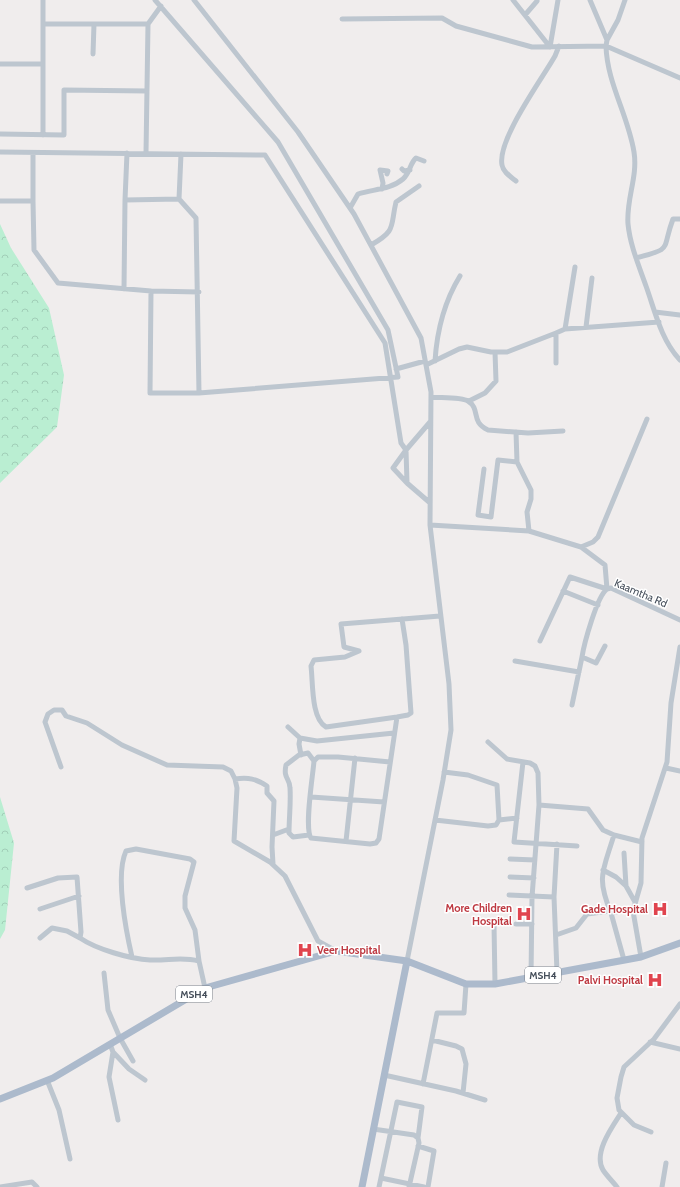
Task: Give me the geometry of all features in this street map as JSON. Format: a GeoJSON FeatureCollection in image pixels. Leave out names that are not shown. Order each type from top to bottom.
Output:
{"type":"FeatureCollection","features":[{"type":"Feature","properties":{"kind":"main road","name":"MSH4"},"geometry":{"type":"LineString","coordinates":[[0,1099],[48,1080],[205,988],[336,951],[407,961],[466,984],[495,984],[641,957],[680,944]]}},
{"type":"Feature","properties":{"kind":"main road"},"geometry":{"type":"LineString","coordinates":[[362,1187],[407,961]]}},
{"type":"Feature","properties":{"kind":"street"},"geometry":{"type":"LineString","coordinates":[[43,135],[44,0]]}},
{"type":"Feature","properties":{"kind":"street"},"geometry":{"type":"LineString","coordinates":[[151,291],[150,393],[199,393],[398,377],[388,330],[278,142],[155,0]]}},
{"type":"Feature","properties":{"kind":"street"},"geometry":{"type":"LineString","coordinates":[[194,0],[298,132],[350,208],[421,338],[431,397],[430,525],[449,684],[451,730],[407,961]]}},
{"type":"Feature","properties":{"kind":"street"},"geometry":{"type":"LineString","coordinates":[[513,0],[550,47]]}},
{"type":"Feature","properties":{"kind":"street"},"geometry":{"type":"LineString","coordinates":[[550,47],[558,0]]}},
{"type":"Feature","properties":{"kind":"street"},"geometry":{"type":"LineString","coordinates":[[590,0],[607,40]]}},
{"type":"Feature","properties":{"kind":"street"},"geometry":{"type":"LineString","coordinates":[[625,0],[618,20],[607,40],[606,46],[611,82],[622,108],[634,152],[636,171],[630,197],[628,224],[636,258],[655,312],[672,351],[680,360]]}},
{"type":"Feature","properties":{"kind":"street"},"geometry":{"type":"LineString","coordinates":[[524,15],[537,2]]}},
{"type":"Feature","properties":{"kind":"street"},"geometry":{"type":"LineString","coordinates":[[146,153],[148,24],[161,6]]}},
{"type":"Feature","properties":{"kind":"street"},"geometry":{"type":"LineString","coordinates":[[342,19],[442,18],[456,26],[532,48],[559,46],[606,46],[680,78]]}},
{"type":"Feature","properties":{"kind":"street"},"geometry":{"type":"LineString","coordinates":[[44,24],[148,24]]}},
{"type":"Feature","properties":{"kind":"street"},"geometry":{"type":"LineString","coordinates":[[93,54],[94,24]]}},
{"type":"Feature","properties":{"kind":"street"},"geometry":{"type":"LineString","coordinates":[[516,181],[506,172],[502,165],[502,155],[509,134],[555,56],[559,46]]}},
{"type":"Feature","properties":{"kind":"street"},"geometry":{"type":"LineString","coordinates":[[0,64],[44,64]]}},
{"type":"Feature","properties":{"kind":"street"},"geometry":{"type":"LineString","coordinates":[[0,134],[64,135],[64,90],[147,91]]}},
{"type":"Feature","properties":{"kind":"street"},"geometry":{"type":"LineString","coordinates":[[0,152],[265,155],[385,343],[401,444],[406,450],[407,484]]}},
{"type":"Feature","properties":{"kind":"street"},"geometry":{"type":"LineString","coordinates":[[33,153],[34,250],[58,283],[151,291],[198,292]]}},
{"type":"Feature","properties":{"kind":"street"},"geometry":{"type":"LineString","coordinates":[[124,289],[127,153]]}},
{"type":"Feature","properties":{"kind":"street"},"geometry":{"type":"LineString","coordinates":[[181,154],[179,199],[196,218],[199,393]]}},
{"type":"Feature","properties":{"kind":"street"},"geometry":{"type":"LineString","coordinates":[[350,208],[358,194],[382,189],[403,180],[416,158],[424,161]]}},
{"type":"Feature","properties":{"kind":"street"},"geometry":{"type":"LineString","coordinates":[[402,169],[404,171],[410,170]]}},
{"type":"Feature","properties":{"kind":"street"},"geometry":{"type":"LineString","coordinates":[[382,189],[383,183],[380,170],[388,171],[387,174]]}},
{"type":"Feature","properties":{"kind":"street"},"geometry":{"type":"LineString","coordinates":[[371,245],[382,239],[392,228],[396,202],[418,186]]}},
{"type":"Feature","properties":{"kind":"street"},"geometry":{"type":"LineString","coordinates":[[126,200],[179,199]]}},
{"type":"Feature","properties":{"kind":"street"},"geometry":{"type":"LineString","coordinates":[[0,201],[34,201]]}},
{"type":"Feature","properties":{"kind":"street"},"geometry":{"type":"LineString","coordinates":[[636,258],[660,252],[667,244],[673,219],[680,219]]}},
{"type":"Feature","properties":{"kind":"street"},"geometry":{"type":"LineString","coordinates":[[565,329],[575,267]]}},
{"type":"Feature","properties":{"kind":"street"},"geometry":{"type":"LineString","coordinates":[[436,360],[441,319],[450,295],[460,276]]}},
{"type":"Feature","properties":{"kind":"street"},"geometry":{"type":"LineString","coordinates":[[586,326],[592,278]]}},
{"type":"Feature","properties":{"kind":"street"},"geometry":{"type":"LineString","coordinates":[[655,312],[680,315]]}},
{"type":"Feature","properties":{"kind":"street"},"geometry":{"type":"LineString","coordinates":[[396,368],[426,363],[466,347],[495,352],[507,352],[565,329],[586,326],[659,322]]}},
{"type":"Feature","properties":{"kind":"street"},"geometry":{"type":"LineString","coordinates":[[556,333],[556,363]]}},
{"type":"Feature","properties":{"kind":"street"},"geometry":{"type":"LineString","coordinates":[[469,401],[485,393],[496,381],[495,352]]}},
{"type":"Feature","properties":{"kind":"street"},"geometry":{"type":"LineString","coordinates":[[431,397],[464,399],[469,401],[475,409],[476,421],[482,428],[488,430],[552,433],[563,431]]}},
{"type":"Feature","properties":{"kind":"street"},"geometry":{"type":"LineString","coordinates":[[581,547],[593,542],[598,536],[647,419]]}},
{"type":"Feature","properties":{"kind":"street"},"geometry":{"type":"LineString","coordinates":[[429,502],[407,484],[393,468],[430,422]]}},
{"type":"Feature","properties":{"kind":"street"},"geometry":{"type":"LineString","coordinates":[[516,432],[517,462],[531,490],[531,499],[527,512],[529,531]]}},
{"type":"Feature","properties":{"kind":"street"},"geometry":{"type":"LineString","coordinates":[[490,528],[498,460],[517,462]]}},
{"type":"Feature","properties":{"kind":"street"},"geometry":{"type":"LineString","coordinates":[[484,469],[478,515],[491,517]]}},
{"type":"Feature","properties":{"kind":"street"},"geometry":{"type":"LineString","coordinates":[[430,525],[529,531],[581,547],[605,565],[607,589],[604,591],[584,644],[572,705]]}},
{"type":"Feature","properties":{"kind":"street","name":"Kaamtha Rd"},"geometry":{"type":"LineString","coordinates":[[540,640],[570,577],[607,589],[611,588],[680,620]]}},
{"type":"Feature","properties":{"kind":"street"},"geometry":{"type":"LineString","coordinates":[[563,591],[598,606]]}},
{"type":"Feature","properties":{"kind":"street"},"geometry":{"type":"LineString","coordinates":[[402,619],[412,707],[411,712],[408,715],[397,717],[326,727],[321,724],[318,720],[314,705],[311,666],[314,660],[339,659],[359,651],[344,647],[341,624],[402,619],[440,616]]}},
{"type":"Feature","properties":{"kind":"street"},"geometry":{"type":"LineString","coordinates":[[582,657],[596,663],[605,646]]}},
{"type":"Feature","properties":{"kind":"street"},"geometry":{"type":"LineString","coordinates":[[641,957],[633,908],[641,884],[642,842],[646,824],[666,768],[671,703],[678,672],[680,647]]}},
{"type":"Feature","properties":{"kind":"street"},"geometry":{"type":"LineString","coordinates":[[515,661],[579,672]]}},
{"type":"Feature","properties":{"kind":"street"},"geometry":{"type":"LineString","coordinates":[[61,767],[45,722],[48,714],[54,710],[62,710],[66,716],[87,723],[150,759],[167,765],[223,767],[231,771],[237,788],[234,841],[273,864],[286,876],[318,941],[336,951]]}},
{"type":"Feature","properties":{"kind":"street"},"geometry":{"type":"LineString","coordinates":[[314,761],[308,753],[301,755],[286,765],[285,777],[290,787],[289,833],[293,837],[309,835],[311,838],[376,843],[379,839],[397,717]]}},
{"type":"Feature","properties":{"kind":"street"},"geometry":{"type":"LineString","coordinates":[[288,727],[300,738],[317,741],[394,733]]}},
{"type":"Feature","properties":{"kind":"street"},"geometry":{"type":"LineString","coordinates":[[300,738],[299,744],[301,755]]}},
{"type":"Feature","properties":{"kind":"street"},"geometry":{"type":"LineString","coordinates":[[488,742],[507,760],[530,763],[537,770],[539,805],[532,897],[531,977]]}},
{"type":"Feature","properties":{"kind":"street"},"geometry":{"type":"LineString","coordinates":[[309,835],[310,797],[314,761],[318,757],[355,758],[390,762]]}},
{"type":"Feature","properties":{"kind":"street"},"geometry":{"type":"LineString","coordinates":[[346,841],[355,758]]}},
{"type":"Feature","properties":{"kind":"street"},"geometry":{"type":"LineString","coordinates":[[523,762],[514,842],[577,846]]}},
{"type":"Feature","properties":{"kind":"street"},"geometry":{"type":"LineString","coordinates":[[666,768],[680,771]]}},
{"type":"Feature","properties":{"kind":"street"},"geometry":{"type":"LineString","coordinates":[[435,820],[488,826],[496,825],[499,820],[496,785],[468,775],[444,772]]}},
{"type":"Feature","properties":{"kind":"street"},"geometry":{"type":"LineString","coordinates":[[235,779],[248,777],[257,779],[267,786],[267,793],[274,801],[273,864]]}},
{"type":"Feature","properties":{"kind":"street"},"geometry":{"type":"LineString","coordinates":[[310,797],[384,802]]}},
{"type":"Feature","properties":{"kind":"street"},"geometry":{"type":"LineString","coordinates":[[539,805],[588,809],[603,830],[614,835],[642,842]]}},
{"type":"Feature","properties":{"kind":"street"},"geometry":{"type":"LineString","coordinates":[[499,820],[517,818]]}},
{"type":"Feature","properties":{"kind":"street"},"geometry":{"type":"LineString","coordinates":[[273,835],[289,829]]}},
{"type":"Feature","properties":{"kind":"street"},"geometry":{"type":"LineString","coordinates":[[614,835],[601,875],[603,893],[624,960]]}},
{"type":"Feature","properties":{"kind":"street"},"geometry":{"type":"LineString","coordinates":[[557,844],[554,897],[557,972]]}},
{"type":"Feature","properties":{"kind":"street"},"geometry":{"type":"LineString","coordinates":[[132,957],[124,909],[122,860],[126,851],[136,848],[190,859],[194,862],[185,896],[185,908],[195,930],[199,961],[205,988]]}},
{"type":"Feature","properties":{"kind":"street"},"geometry":{"type":"LineString","coordinates":[[624,853],[626,886]]}},
{"type":"Feature","properties":{"kind":"street"},"geometry":{"type":"LineString","coordinates":[[510,859],[535,860]]}},
{"type":"Feature","properties":{"kind":"street"},"geometry":{"type":"LineString","coordinates":[[603,870],[616,877],[626,886],[635,902]]}},
{"type":"Feature","properties":{"kind":"street"},"geometry":{"type":"LineString","coordinates":[[27,888],[58,878],[77,877],[81,932],[80,938]]}},
{"type":"Feature","properties":{"kind":"street"},"geometry":{"type":"LineString","coordinates":[[510,877],[534,878]]}},
{"type":"Feature","properties":{"kind":"street"},"geometry":{"type":"LineString","coordinates":[[509,895],[554,897]]}},
{"type":"Feature","properties":{"kind":"street"},"geometry":{"type":"LineString","coordinates":[[40,909],[79,896]]}},
{"type":"Feature","properties":{"kind":"street"},"geometry":{"type":"LineString","coordinates":[[556,935],[576,928],[587,914],[633,908]]}},
{"type":"Feature","properties":{"kind":"street"},"geometry":{"type":"LineString","coordinates":[[494,924],[495,984]]}},
{"type":"Feature","properties":{"kind":"street"},"geometry":{"type":"LineString","coordinates":[[516,924],[532,924]]}},
{"type":"Feature","properties":{"kind":"street"},"geometry":{"type":"LineString","coordinates":[[40,938],[52,928],[67,930],[90,945],[132,957],[151,960],[186,958],[199,961]]}},
{"type":"Feature","properties":{"kind":"street"},"geometry":{"type":"LineString","coordinates":[[104,973],[108,1010],[120,1038],[133,1061]]}},
{"type":"Feature","properties":{"kind":"street"},"geometry":{"type":"LineString","coordinates":[[423,1084],[437,1013],[464,1013],[466,984]]}},
{"type":"Feature","properties":{"kind":"street"},"geometry":{"type":"LineString","coordinates":[[651,1132],[634,1125],[621,1113],[617,1105],[617,1098],[624,1067],[650,1042],[680,1004]]}},
{"type":"Feature","properties":{"kind":"street"},"geometry":{"type":"LineString","coordinates":[[432,1040],[462,1049],[466,1064],[463,1093]]}},
{"type":"Feature","properties":{"kind":"street"},"geometry":{"type":"LineString","coordinates":[[650,1042],[680,1049]]}},
{"type":"Feature","properties":{"kind":"street"},"geometry":{"type":"LineString","coordinates":[[110,1044],[114,1052],[129,1069],[145,1080]]}},
{"type":"Feature","properties":{"kind":"street"},"geometry":{"type":"LineString","coordinates":[[114,1052],[109,1077],[118,1120]]}},
{"type":"Feature","properties":{"kind":"street"},"geometry":{"type":"LineString","coordinates":[[384,1075],[463,1093],[485,1100]]}},
{"type":"Feature","properties":{"kind":"street"},"geometry":{"type":"LineString","coordinates":[[48,1080],[59,1110],[70,1159]]}},
{"type":"Feature","properties":{"kind":"street"},"geometry":{"type":"LineString","coordinates":[[379,1187],[396,1102],[422,1107],[418,1146],[409,1186]]}},
{"type":"Feature","properties":{"kind":"street"},"geometry":{"type":"LineString","coordinates":[[618,1187],[603,1170],[602,1146],[621,1113]]}},
{"type":"Feature","properties":{"kind":"street"},"geometry":{"type":"LineString","coordinates":[[373,1129],[414,1135],[418,1138]]}},
{"type":"Feature","properties":{"kind":"street"},"geometry":{"type":"LineString","coordinates":[[418,1146],[434,1151],[428,1187]]}},
{"type":"Feature","properties":{"kind":"street"},"geometry":{"type":"LineString","coordinates":[[662,1187],[666,1163]]}},
{"type":"Feature","properties":{"kind":"street"},"geometry":{"type":"LineString","coordinates":[[381,1178],[409,1186],[424,1187]]}},
{"type":"Feature","properties":{"kind":"street"},"geometry":{"type":"LineString","coordinates":[[0,1187],[32,1182],[37,1187]]}},
{"type":"Feature","properties":{"kind":"green space"},"geometry":{"type":"Polygon","coordinates":[[[0,224],[11,248],[49,308],[64,375],[57,427],[0,483],[0,224]]]}},
{"type":"Feature","properties":{"kind":"green space"},"geometry":{"type":"Polygon","coordinates":[[[0,797],[14,843],[5,930],[0,939],[0,797]]]}},
{"type":"Feature","properties":{"kind":"place","name":"Gade Hospital"},"geometry":{"type":"Point","coordinates":[660,909]}},
{"type":"Feature","properties":{"kind":"place","name":"More Children Hospital"},"geometry":{"type":"Point","coordinates":[524,914]}},
{"type":"Feature","properties":{"kind":"place","name":"Veer Hospital"},"geometry":{"type":"Point","coordinates":[305,950]}},
{"type":"Feature","properties":{"kind":"place","name":"Palvi Hospital"},"geometry":{"type":"Point","coordinates":[655,980]}}]}
